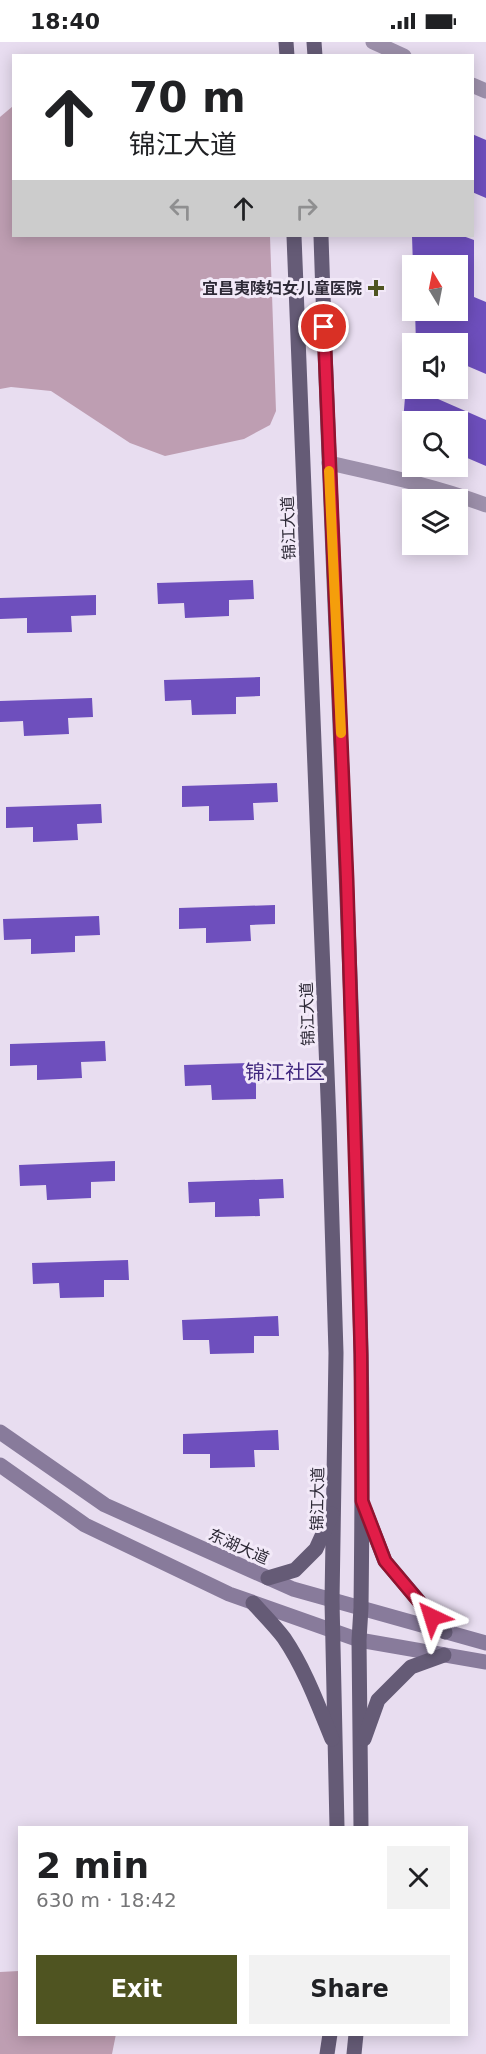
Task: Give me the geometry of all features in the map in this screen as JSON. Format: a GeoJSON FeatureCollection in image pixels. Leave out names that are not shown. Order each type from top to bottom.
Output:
{"type":"FeatureCollection","features":[{"type":"Feature","properties":{"kind":"main road","name":"锦江大道"},"geometry":{"type":"LineString","coordinates":[[294,237],[336,1353],[332,1600],[337,1826]]}},
{"type":"Feature","properties":{"kind":"main road"},"geometry":{"type":"LineString","coordinates":[[321,237],[328,463],[347,880],[361,1354],[362,1501],[359,1640],[361,1826]]}},
{"type":"Feature","properties":{"kind":"main road","name":"东湖大道"},"geometry":{"type":"LineString","coordinates":[[0,1432],[105,1505],[293,1589],[486,1643]]}},
{"type":"Feature","properties":{"kind":"main road"},"geometry":{"type":"LineString","coordinates":[[0,1465],[85,1524],[230,1594],[359,1640],[486,1662]]}},
{"type":"Feature","properties":{"kind":"main road"},"geometry":{"type":"LineString","coordinates":[[362,1501],[385,1561],[445,1632]]}},
{"type":"Feature","properties":{"kind":"main road"},"geometry":{"type":"LineString","coordinates":[[268,1578],[295,1570],[316,1550],[335,1506]]}},
{"type":"Feature","properties":{"kind":"main road"},"geometry":{"type":"LineString","coordinates":[[253,1603],[284,1638],[298,1662],[336,1747]]}},
{"type":"Feature","properties":{"kind":"main road"},"geometry":{"type":"LineString","coordinates":[[360,1750],[378,1700],[411,1667],[444,1655]]}},
{"type":"Feature","properties":{"kind":"main road"},"geometry":{"type":"LineString","coordinates":[[327,2054],[330,2036]]}},
{"type":"Feature","properties":{"kind":"main road"},"geometry":{"type":"LineString","coordinates":[[354,2054],[356,2036]]}},
{"type":"Feature","properties":{"kind":"street"},"geometry":{"type":"LineString","coordinates":[[373,42],[400,54]]}},
{"type":"Feature","properties":{"kind":"street"},"geometry":{"type":"LineString","coordinates":[[328,463],[422,484],[486,505]]}},
{"type":"Feature","properties":{"kind":"shaded area"},"geometry":{"type":"Polygon","coordinates":[[[12,107],[12,237],[270,237],[276,411],[270,425],[244,439],[165,456],[130,443],[51,391],[11,387],[0,389],[0,117],[12,107]]]}},
{"type":"Feature","properties":{"kind":"shaded area"},"geometry":{"type":"Polygon","coordinates":[[[18,1971],[18,2036],[116,2036],[112,2054],[0,2054],[0,1972],[18,1971]]]}},
{"type":"Feature","properties":{"kind":"building"},"geometry":{"type":"Polygon","coordinates":[[[474,135],[486,140],[486,198],[474,193],[474,135]]]}},
{"type":"Feature","properties":{"kind":"building"},"geometry":{"type":"Polygon","coordinates":[[[412,237],[466,237],[474,240],[474,297],[486,302],[486,374],[468,366],[468,333],[416,333],[415,321],[468,321],[468,255],[413,255],[412,237]]]}},
{"type":"Feature","properties":{"kind":"building"},"geometry":{"type":"Polygon","coordinates":[[[405,399],[438,399],[465,411],[404,411],[405,399]]]}},
{"type":"Feature","properties":{"kind":"building"},"geometry":{"type":"Polygon","coordinates":[[[468,412],[486,420],[486,466],[468,458],[468,412]]]}},
{"type":"Feature","properties":{"kind":"building"},"geometry":{"type":"Polygon","coordinates":[[[253,580],[254,599],[229,600],[229,616],[185,618],[184,603],[158,604],[157,583],[253,580]]]}},
{"type":"Feature","properties":{"kind":"building"},"geometry":{"type":"Polygon","coordinates":[[[96,595],[96,615],[71,616],[72,632],[27,633],[27,618],[0,619],[0,598],[96,595]]]}},
{"type":"Feature","properties":{"kind":"building"},"geometry":{"type":"Polygon","coordinates":[[[260,677],[260,696],[236,697],[236,714],[192,715],[191,700],[165,701],[164,680],[260,677]]]}},
{"type":"Feature","properties":{"kind":"building"},"geometry":{"type":"Polygon","coordinates":[[[92,698],[93,717],[68,718],[69,734],[24,736],[23,721],[0,722],[0,701],[92,698]]]}},
{"type":"Feature","properties":{"kind":"building"},"geometry":{"type":"Polygon","coordinates":[[[277,783],[278,802],[253,803],[254,820],[209,821],[209,806],[182,807],[182,786],[277,783]]]}},
{"type":"Feature","properties":{"kind":"building"},"geometry":{"type":"Polygon","coordinates":[[[101,804],[102,823],[77,824],[78,840],[33,842],[33,827],[6,828],[6,807],[101,804]]]}},
{"type":"Feature","properties":{"kind":"building"},"geometry":{"type":"Polygon","coordinates":[[[275,905],[275,924],[250,925],[251,941],[206,943],[206,928],[179,929],[179,908],[275,905]]]}},
{"type":"Feature","properties":{"kind":"building"},"geometry":{"type":"Polygon","coordinates":[[[99,916],[100,935],[75,936],[75,952],[31,954],[31,939],[4,940],[3,919],[99,916]]]}},
{"type":"Feature","properties":{"kind":"building"},"geometry":{"type":"Polygon","coordinates":[[[105,1041],[106,1061],[81,1062],[82,1078],[37,1080],[37,1065],[10,1066],[10,1044],[105,1041]]]}},
{"type":"Feature","properties":{"kind":"building"},"geometry":{"type":"Polygon","coordinates":[[[280,1062],[280,1082],[256,1082],[256,1099],[212,1100],[211,1085],[185,1086],[184,1065],[280,1062]]]}},
{"type":"Feature","properties":{"kind":"building"},"geometry":{"type":"Polygon","coordinates":[[[115,1161],[115,1181],[91,1182],[91,1198],[47,1200],[46,1185],[20,1186],[19,1165],[115,1161]]]}},
{"type":"Feature","properties":{"kind":"building"},"geometry":{"type":"Polygon","coordinates":[[[283,1179],[284,1198],[259,1199],[260,1216],[215,1217],[215,1202],[189,1203],[188,1182],[283,1179]]]}},
{"type":"Feature","properties":{"kind":"building"},"geometry":{"type":"Polygon","coordinates":[[[128,1260],[129,1280],[104,1280],[104,1297],[60,1298],[59,1283],[33,1284],[32,1263],[128,1260]]]}},
{"type":"Feature","properties":{"kind":"building"},"geometry":{"type":"Polygon","coordinates":[[[278,1316],[279,1336],[254,1336],[254,1353],[210,1354],[209,1340],[183,1340],[182,1320],[278,1316]]]}},
{"type":"Feature","properties":{"kind":"building"},"geometry":{"type":"Polygon","coordinates":[[[278,1430],[279,1450],[254,1450],[255,1467],[210,1468],[210,1454],[183,1454],[183,1434],[278,1430]]]}},
{"type":"Feature","properties":{"kind":"slow traffic"},"geometry":{"type":"LineString","coordinates":[[329,471],[341,733]]}},
{"type":"Feature","properties":{"kind":"place","name":"宜昌夷陵妇女儿童医院"},"geometry":{"type":"Point","coordinates":[376,288]}},
{"type":"Feature","properties":{"kind":"district","name":"锦江社区"},"geometry":{"type":"Point","coordinates":[285,1072]}},
{"type":"Feature","properties":{"kind":"route"},"geometry":{"type":"LineString","coordinates":[[324,327],[347,880],[361,1354],[362,1501],[385,1561],[432,1617]]}}]}
